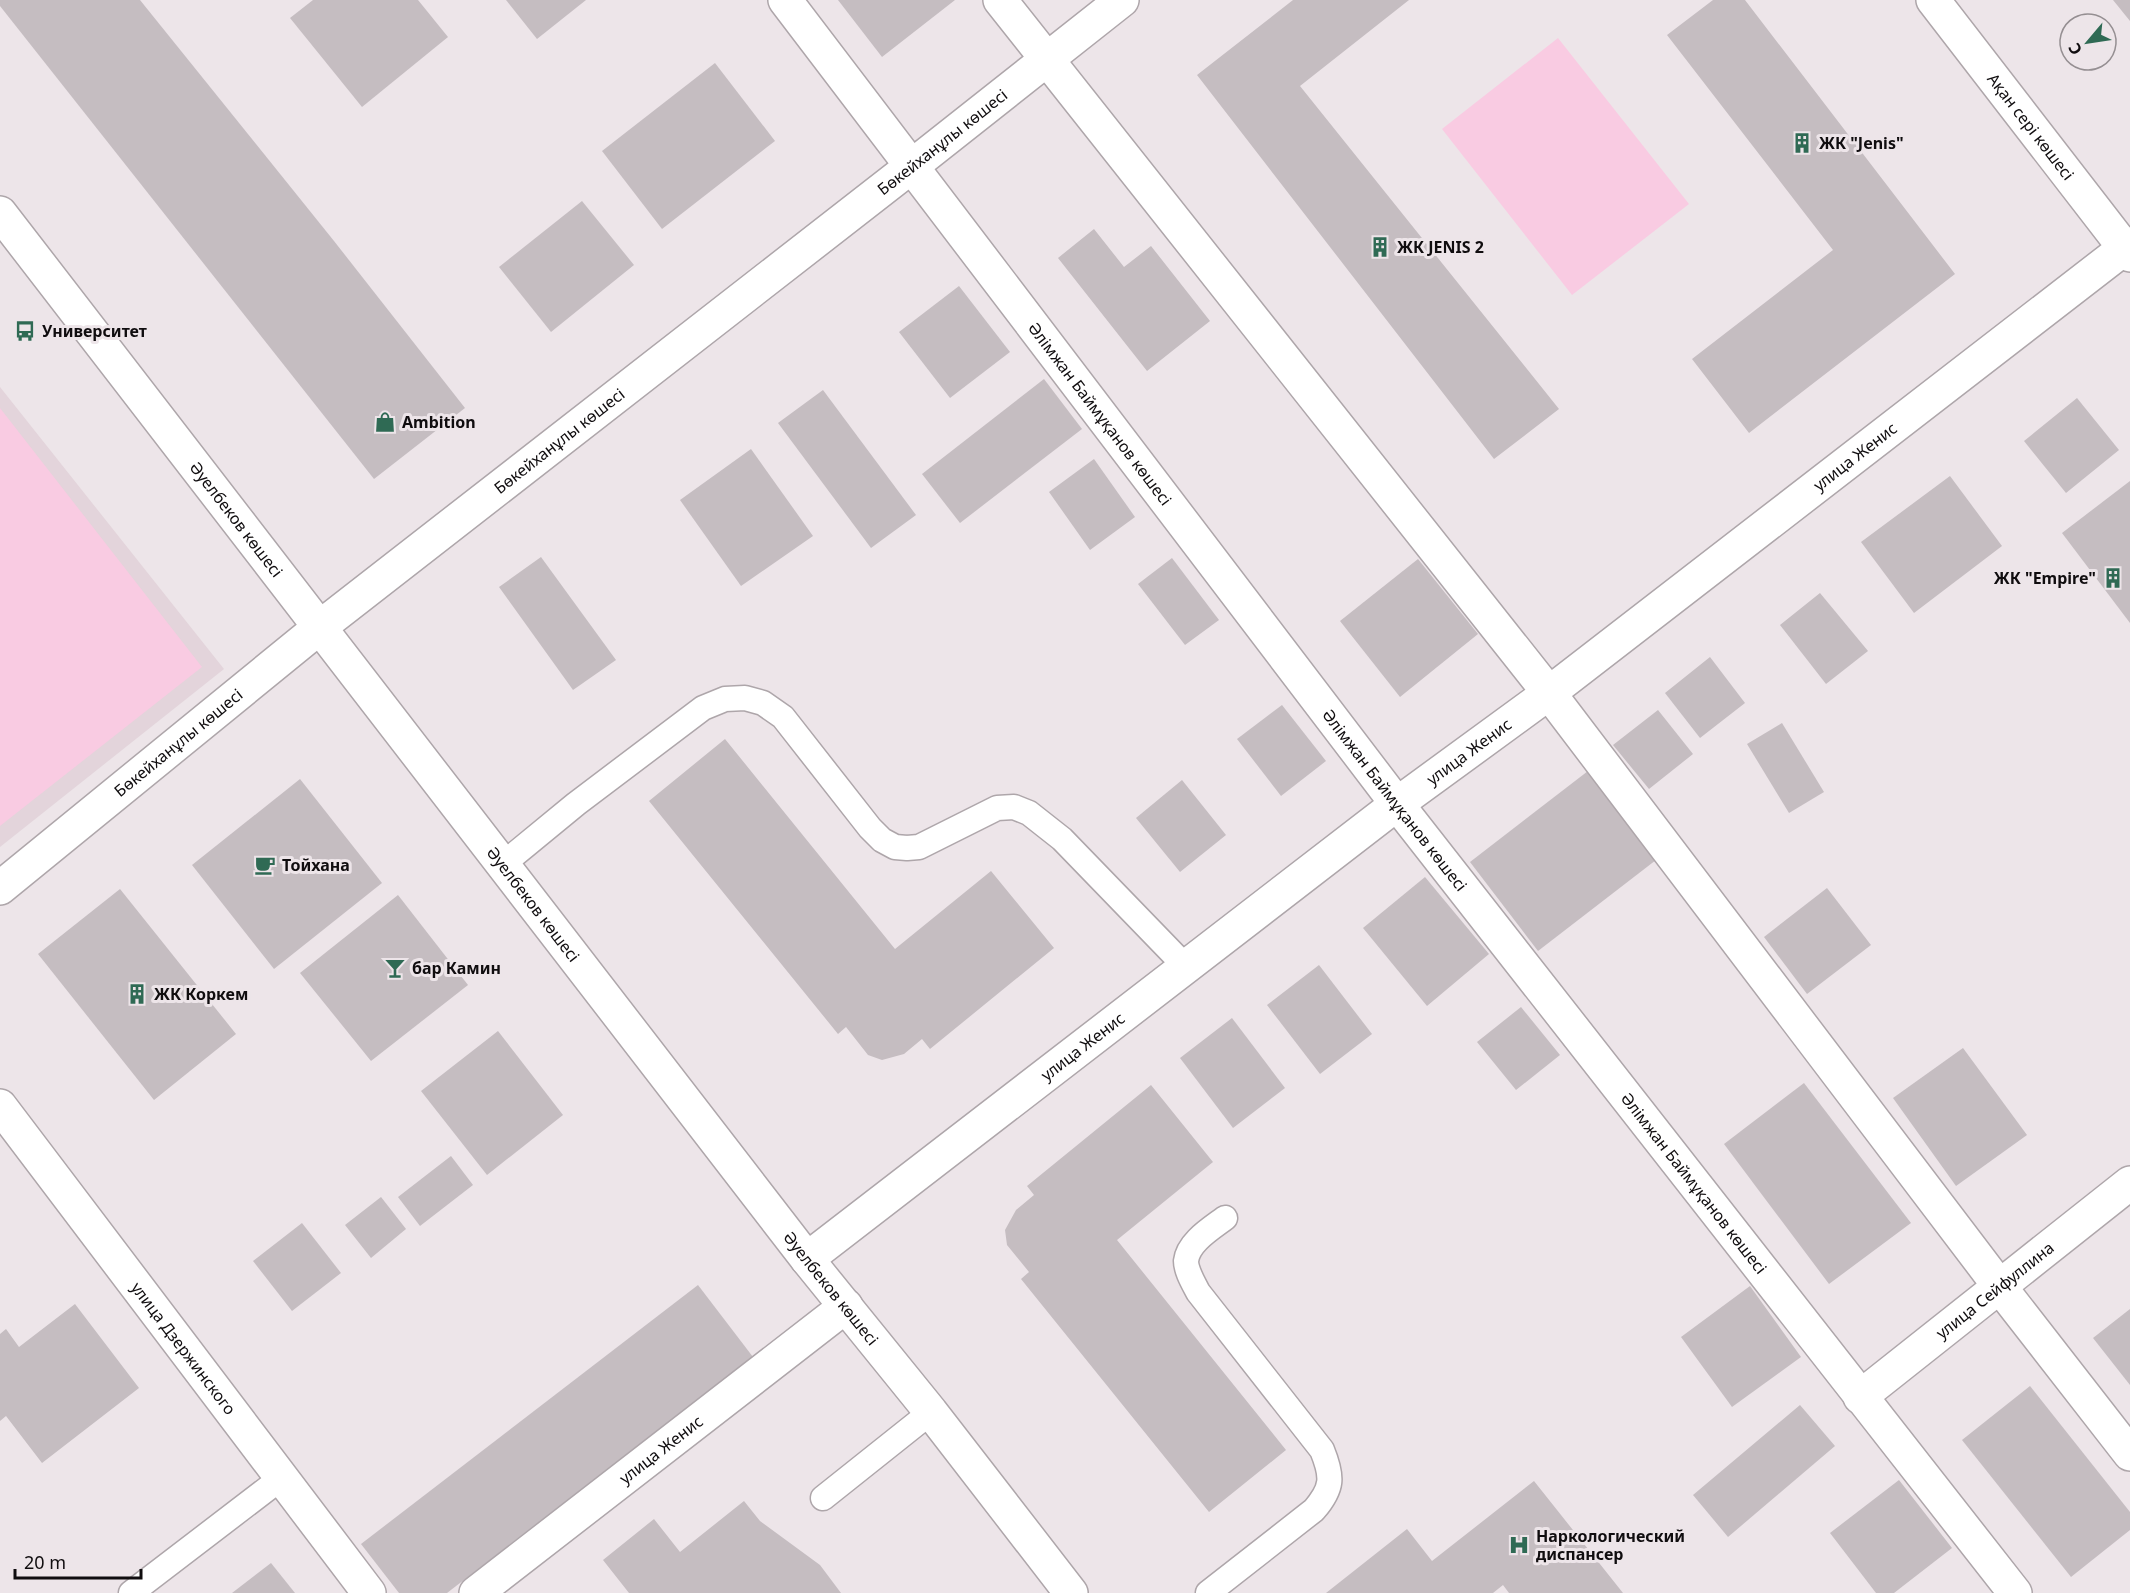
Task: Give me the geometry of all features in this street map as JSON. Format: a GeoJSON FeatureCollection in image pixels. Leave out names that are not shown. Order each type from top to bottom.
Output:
{"type":"FeatureCollection","features":[{"type":"Feature","properties":{"kind":"street","name":"Әлімжан Баймұқанов көшесі"},"geometry":{"type":"LineString","coordinates":[[785,0],[1397,804],[2015,1593]]}},
{"type":"Feature","properties":{"kind":"street"},"geometry":{"type":"LineString","coordinates":[[1000,0],[1549,693],[2000,1287],[2130,1454]]}},
{"type":"Feature","properties":{"kind":"street","name":"Бөкейханұлы көшесі"},"geometry":{"type":"LineString","coordinates":[[0,888],[320,627],[1122,0]]}},
{"type":"Feature","properties":{"kind":"street","name":"Ақан сері көшесі"},"geometry":{"type":"LineString","coordinates":[[1933,0],[2128,249]]}},
{"type":"Feature","properties":{"kind":"street","name":"Әуелбеков көшесі"},"geometry":{"type":"LineString","coordinates":[[0,213],[807,1259],[931,1412],[1071,1593]]}},
{"type":"Feature","properties":{"kind":"street","name":"улица Женис"},"geometry":{"type":"LineString","coordinates":[[807,1259],[1397,804],[1549,693],[2128,249]]}},
{"type":"Feature","properties":{"kind":"street","name":"улица Дзержинского"},"geometry":{"type":"LineString","coordinates":[[0,1106],[280,1479],[369,1593]]}},
{"type":"Feature","properties":{"kind":"street","name":"улица Сейфуллина"},"geometry":{"type":"LineString","coordinates":[[1860,1397],[2130,1183]]}},
{"type":"Feature","properties":{"kind":"street","name":"улица Женис"},"geometry":{"type":"LineString","coordinates":[[476,1593],[846,1306]]}},
{"type":"Feature","properties":{"kind":"lane"},"geometry":{"type":"LineString","coordinates":[[503,864],[576,804],[703,708],[725,699],[745,698],[763,703],[783,717],[870,828],[882,840],[895,847],[920,847],[997,808],[1014,807],[1029,813],[1062,839],[1186,967]]}},
{"type":"Feature","properties":{"kind":"lane"},"geometry":{"type":"LineString","coordinates":[[1208,1593],[1314,1510],[1325,1497],[1331,1482],[1329,1467],[1322,1450],[1198,1292],[1190,1278],[1186,1261],[1193,1246],[1225,1218]]}},
{"type":"Feature","properties":{"kind":"lane"},"geometry":{"type":"LineString","coordinates":[[823,1498],[931,1412]]}},
{"type":"Feature","properties":{"kind":"lane"},"geometry":{"type":"LineString","coordinates":[[131,1593],[280,1479]]}},
{"type":"Feature","properties":{"kind":"shaded area"},"geometry":{"type":"Polygon","coordinates":[[[1558,38],[1689,204],[1572,295],[1442,129],[1558,38]]]}},
{"type":"Feature","properties":{"kind":"shaded area"},"geometry":{"type":"Polygon","coordinates":[[[0,387],[224,669],[0,847],[0,387]]]}},
{"type":"Feature","properties":{"kind":"shaded area"},"geometry":{"type":"Polygon","coordinates":[[[0,408],[202,667],[0,826],[0,408]]]}},
{"type":"Feature","properties":{"kind":"building"},"geometry":{"type":"Polygon","coordinates":[[[0,0],[140,0],[465,408],[374,479],[0,6],[0,0]]]}},
{"type":"Feature","properties":{"kind":"building"},"geometry":{"type":"Polygon","coordinates":[[[313,0],[418,0],[448,37],[362,107],[290,18],[313,0]]]}},
{"type":"Feature","properties":{"kind":"building"},"geometry":{"type":"Polygon","coordinates":[[[506,0],[586,0],[537,39],[506,0]]]}},
{"type":"Feature","properties":{"kind":"building"},"geometry":{"type":"Polygon","coordinates":[[[838,0],[955,0],[882,57],[838,0]]]}},
{"type":"Feature","properties":{"kind":"building","name":"ЖК JENIS 2"},"geometry":{"type":"Polygon","coordinates":[[[1293,0],[1409,0],[1300,86],[1559,409],[1494,459],[1197,75],[1293,0]]]}},
{"type":"Feature","properties":{"kind":"building","name":"ЖК \"Jenis\""},"geometry":{"type":"Polygon","coordinates":[[[1713,0],[1745,0],[1955,274],[1749,433],[1692,359],[1833,250],[1667,35],[1713,0]]]}},
{"type":"Feature","properties":{"kind":"building"},"geometry":{"type":"Polygon","coordinates":[[[2113,0],[2130,0],[2130,21],[2113,0]]]}},
{"type":"Feature","properties":{"kind":"building"},"geometry":{"type":"Polygon","coordinates":[[[715,63],[775,141],[662,229],[602,151],[715,63]]]}},
{"type":"Feature","properties":{"kind":"building"},"geometry":{"type":"Polygon","coordinates":[[[582,201],[634,265],[551,332],[499,267],[582,201]]]}},
{"type":"Feature","properties":{"kind":"building"},"geometry":{"type":"Polygon","coordinates":[[[1094,229],[1124,267],[1151,246],[1210,321],[1147,371],[1058,258],[1094,229]]]}},
{"type":"Feature","properties":{"kind":"building"},"geometry":{"type":"Polygon","coordinates":[[[959,286],[1010,352],[950,398],[899,332],[959,286]]]}},
{"type":"Feature","properties":{"kind":"building"},"geometry":{"type":"Polygon","coordinates":[[[1044,379],[1082,429],[960,523],[922,474],[1044,379]]]}},
{"type":"Feature","properties":{"kind":"building"},"geometry":{"type":"Polygon","coordinates":[[[823,390],[916,515],[871,548],[778,423],[823,390]]]}},
{"type":"Feature","properties":{"kind":"building"},"geometry":{"type":"Polygon","coordinates":[[[2077,398],[2119,450],[2066,493],[2024,441],[2077,398]]]}},
{"type":"Feature","properties":{"kind":"building"},"geometry":{"type":"Polygon","coordinates":[[[751,449],[813,536],[741,586],[680,500],[751,449]]]}},
{"type":"Feature","properties":{"kind":"building"},"geometry":{"type":"Polygon","coordinates":[[[1094,459],[1135,517],[1090,550],[1049,492],[1094,459]]]}},
{"type":"Feature","properties":{"kind":"building"},"geometry":{"type":"Polygon","coordinates":[[[1950,476],[2002,546],[1914,613],[1861,542],[1950,476]]]}},
{"type":"Feature","properties":{"kind":"building","name":"ЖК \"Empire\""},"geometry":{"type":"Polygon","coordinates":[[[2130,481],[2130,623],[2062,533],[2130,481]]]}},
{"type":"Feature","properties":{"kind":"building"},"geometry":{"type":"Polygon","coordinates":[[[541,557],[616,660],[573,690],[499,587],[541,557]]]}},
{"type":"Feature","properties":{"kind":"building"},"geometry":{"type":"Polygon","coordinates":[[[1172,558],[1219,620],[1185,645],[1138,584],[1172,558]]]}},
{"type":"Feature","properties":{"kind":"building"},"geometry":{"type":"Polygon","coordinates":[[[1418,559],[1478,634],[1400,697],[1340,621],[1418,559]]]}},
{"type":"Feature","properties":{"kind":"building"},"geometry":{"type":"Polygon","coordinates":[[[1820,593],[1868,651],[1826,684],[1780,625],[1820,593]]]}},
{"type":"Feature","properties":{"kind":"building"},"geometry":{"type":"Polygon","coordinates":[[[1710,657],[1745,703],[1700,738],[1665,693],[1710,657]]]}},
{"type":"Feature","properties":{"kind":"building"},"geometry":{"type":"Polygon","coordinates":[[[1282,705],[1326,761],[1281,796],[1237,739],[1282,705]]]}},
{"type":"Feature","properties":{"kind":"building"},"geometry":{"type":"Polygon","coordinates":[[[1658,710],[1693,754],[1649,789],[1613,745],[1658,710]]]}},
{"type":"Feature","properties":{"kind":"building"},"geometry":{"type":"Polygon","coordinates":[[[1782,723],[1824,792],[1789,813],[1747,744],[1782,723]]]}},
{"type":"Feature","properties":{"kind":"building"},"geometry":{"type":"Polygon","coordinates":[[[725,739],[895,949],[991,871],[1054,948],[930,1049],[922,1039],[904,1054],[882,1060],[868,1055],[846,1027],[838,1034],[649,801],[725,739]]]}},
{"type":"Feature","properties":{"kind":"building"},"geometry":{"type":"Polygon","coordinates":[[[1588,771],[1656,860],[1538,951],[1470,862],[1588,771]]]}},
{"type":"Feature","properties":{"kind":"building"},"geometry":{"type":"Polygon","coordinates":[[[300,779],[382,883],[274,969],[192,865],[300,779]]]}},
{"type":"Feature","properties":{"kind":"building"},"geometry":{"type":"Polygon","coordinates":[[[1182,780],[1226,835],[1180,872],[1136,818],[1182,780]]]}},
{"type":"Feature","properties":{"kind":"building"},"geometry":{"type":"Polygon","coordinates":[[[1425,877],[1489,954],[1427,1006],[1363,928],[1425,877]]]}},
{"type":"Feature","properties":{"kind":"building"},"geometry":{"type":"Polygon","coordinates":[[[1827,888],[1871,945],[1807,994],[1764,937],[1827,888]]]}},
{"type":"Feature","properties":{"kind":"building","name":"ЖК Коркем"},"geometry":{"type":"Polygon","coordinates":[[[120,889],[236,1034],[154,1100],[38,954],[120,889]]]}},
{"type":"Feature","properties":{"kind":"building"},"geometry":{"type":"Polygon","coordinates":[[[398,895],[468,985],[371,1061],[300,973],[398,895]]]}},
{"type":"Feature","properties":{"kind":"building"},"geometry":{"type":"Polygon","coordinates":[[[1319,965],[1372,1034],[1320,1074],[1267,1005],[1319,965]]]}},
{"type":"Feature","properties":{"kind":"building"},"geometry":{"type":"Polygon","coordinates":[[[1521,1007],[1560,1055],[1516,1090],[1477,1042],[1521,1007]]]}},
{"type":"Feature","properties":{"kind":"building"},"geometry":{"type":"Polygon","coordinates":[[[1232,1018],[1285,1088],[1233,1128],[1180,1058],[1232,1018]]]}},
{"type":"Feature","properties":{"kind":"building"},"geometry":{"type":"Polygon","coordinates":[[[498,1031],[563,1115],[487,1175],[421,1091],[498,1031]]]}},
{"type":"Feature","properties":{"kind":"building"},"geometry":{"type":"Polygon","coordinates":[[[1963,1048],[2027,1135],[1956,1186],[1893,1098],[1963,1048]]]}},
{"type":"Feature","properties":{"kind":"building"},"geometry":{"type":"Polygon","coordinates":[[[1804,1083],[1911,1223],[1829,1284],[1724,1144],[1804,1083]]]}},
{"type":"Feature","properties":{"kind":"building"},"geometry":{"type":"Polygon","coordinates":[[[1151,1085],[1213,1162],[1117,1240],[1286,1450],[1209,1512],[1021,1279],[1029,1272],[1007,1245],[1005,1230],[1016,1210],[1034,1195],[1027,1186],[1151,1085]]]}},
{"type":"Feature","properties":{"kind":"building"},"geometry":{"type":"Polygon","coordinates":[[[451,1156],[473,1185],[420,1226],[398,1197],[451,1156]]]}},
{"type":"Feature","properties":{"kind":"building"},"geometry":{"type":"Polygon","coordinates":[[[381,1197],[406,1229],[371,1258],[345,1225],[381,1197]]]}},
{"type":"Feature","properties":{"kind":"building"},"geometry":{"type":"Polygon","coordinates":[[[302,1223],[341,1273],[292,1311],[253,1261],[302,1223]]]}},
{"type":"Feature","properties":{"kind":"building"},"geometry":{"type":"Polygon","coordinates":[[[698,1285],[753,1357],[447,1593],[399,1593],[361,1544],[698,1285]]]}},
{"type":"Feature","properties":{"kind":"building"},"geometry":{"type":"Polygon","coordinates":[[[1750,1286],[1801,1357],[1732,1407],[1681,1337],[1750,1286]]]}},
{"type":"Feature","properties":{"kind":"building"},"geometry":{"type":"Polygon","coordinates":[[[75,1304],[139,1388],[42,1463],[6,1416],[0,1421],[0,1334],[6,1329],[19,1347],[75,1304]]]}},
{"type":"Feature","properties":{"kind":"building"},"geometry":{"type":"Polygon","coordinates":[[[2130,1309],[2130,1385],[2093,1338],[2130,1309]]]}},
{"type":"Feature","properties":{"kind":"building"},"geometry":{"type":"Polygon","coordinates":[[[2030,1386],[2130,1512],[2130,1530],[2071,1577],[1962,1440],[2030,1386]]]}},
{"type":"Feature","properties":{"kind":"building"},"geometry":{"type":"Polygon","coordinates":[[[1800,1405],[1835,1446],[1728,1537],[1693,1495],[1800,1405]]]}},
{"type":"Feature","properties":{"kind":"building"},"geometry":{"type":"Polygon","coordinates":[[[1899,1480],[1952,1548],[1894,1593],[1876,1593],[1830,1533],[1899,1480]]]}},
{"type":"Feature","properties":{"kind":"building","name":"Наркологический диспансер"},"geometry":{"type":"Polygon","coordinates":[[[1534,1481],[1623,1593],[1509,1593],[1503,1585],[1493,1593],[1326,1593],[1407,1529],[1432,1561],[1534,1481]]]}},
{"type":"Feature","properties":{"kind":"building"},"geometry":{"type":"Polygon","coordinates":[[[744,1501],[760,1521],[820,1565],[841,1593],[629,1593],[603,1560],[654,1519],[680,1552],[744,1501]]]}},
{"type":"Feature","properties":{"kind":"building"},"geometry":{"type":"Polygon","coordinates":[[[271,1563],[295,1593],[232,1593],[271,1563]]]}},
{"type":"Feature","properties":{"kind":"place","name":"ЖК \"Jenis\""},"geometry":{"type":"Point","coordinates":[1802,143]}},
{"type":"Feature","properties":{"kind":"place","name":"ЖК JENIS 2"},"geometry":{"type":"Point","coordinates":[1380,247]}},
{"type":"Feature","properties":{"kind":"place","name":"Университет"},"geometry":{"type":"Point","coordinates":[25,331]}},
{"type":"Feature","properties":{"kind":"place","name":"Ambition"},"geometry":{"type":"Point","coordinates":[385,422]}},
{"type":"Feature","properties":{"kind":"place","name":"ЖК \"Empire\""},"geometry":{"type":"Point","coordinates":[2113,578]}},
{"type":"Feature","properties":{"kind":"place","name":"Тойхана"},"geometry":{"type":"Point","coordinates":[265,865]}},
{"type":"Feature","properties":{"kind":"place","name":"бар Камин"},"geometry":{"type":"Point","coordinates":[395,968]}},
{"type":"Feature","properties":{"kind":"place","name":"ЖК Коркем"},"geometry":{"type":"Point","coordinates":[137,994]}},
{"type":"Feature","properties":{"kind":"place","name":"Наркологический диспансер"},"geometry":{"type":"Point","coordinates":[1519,1545]}}]}
